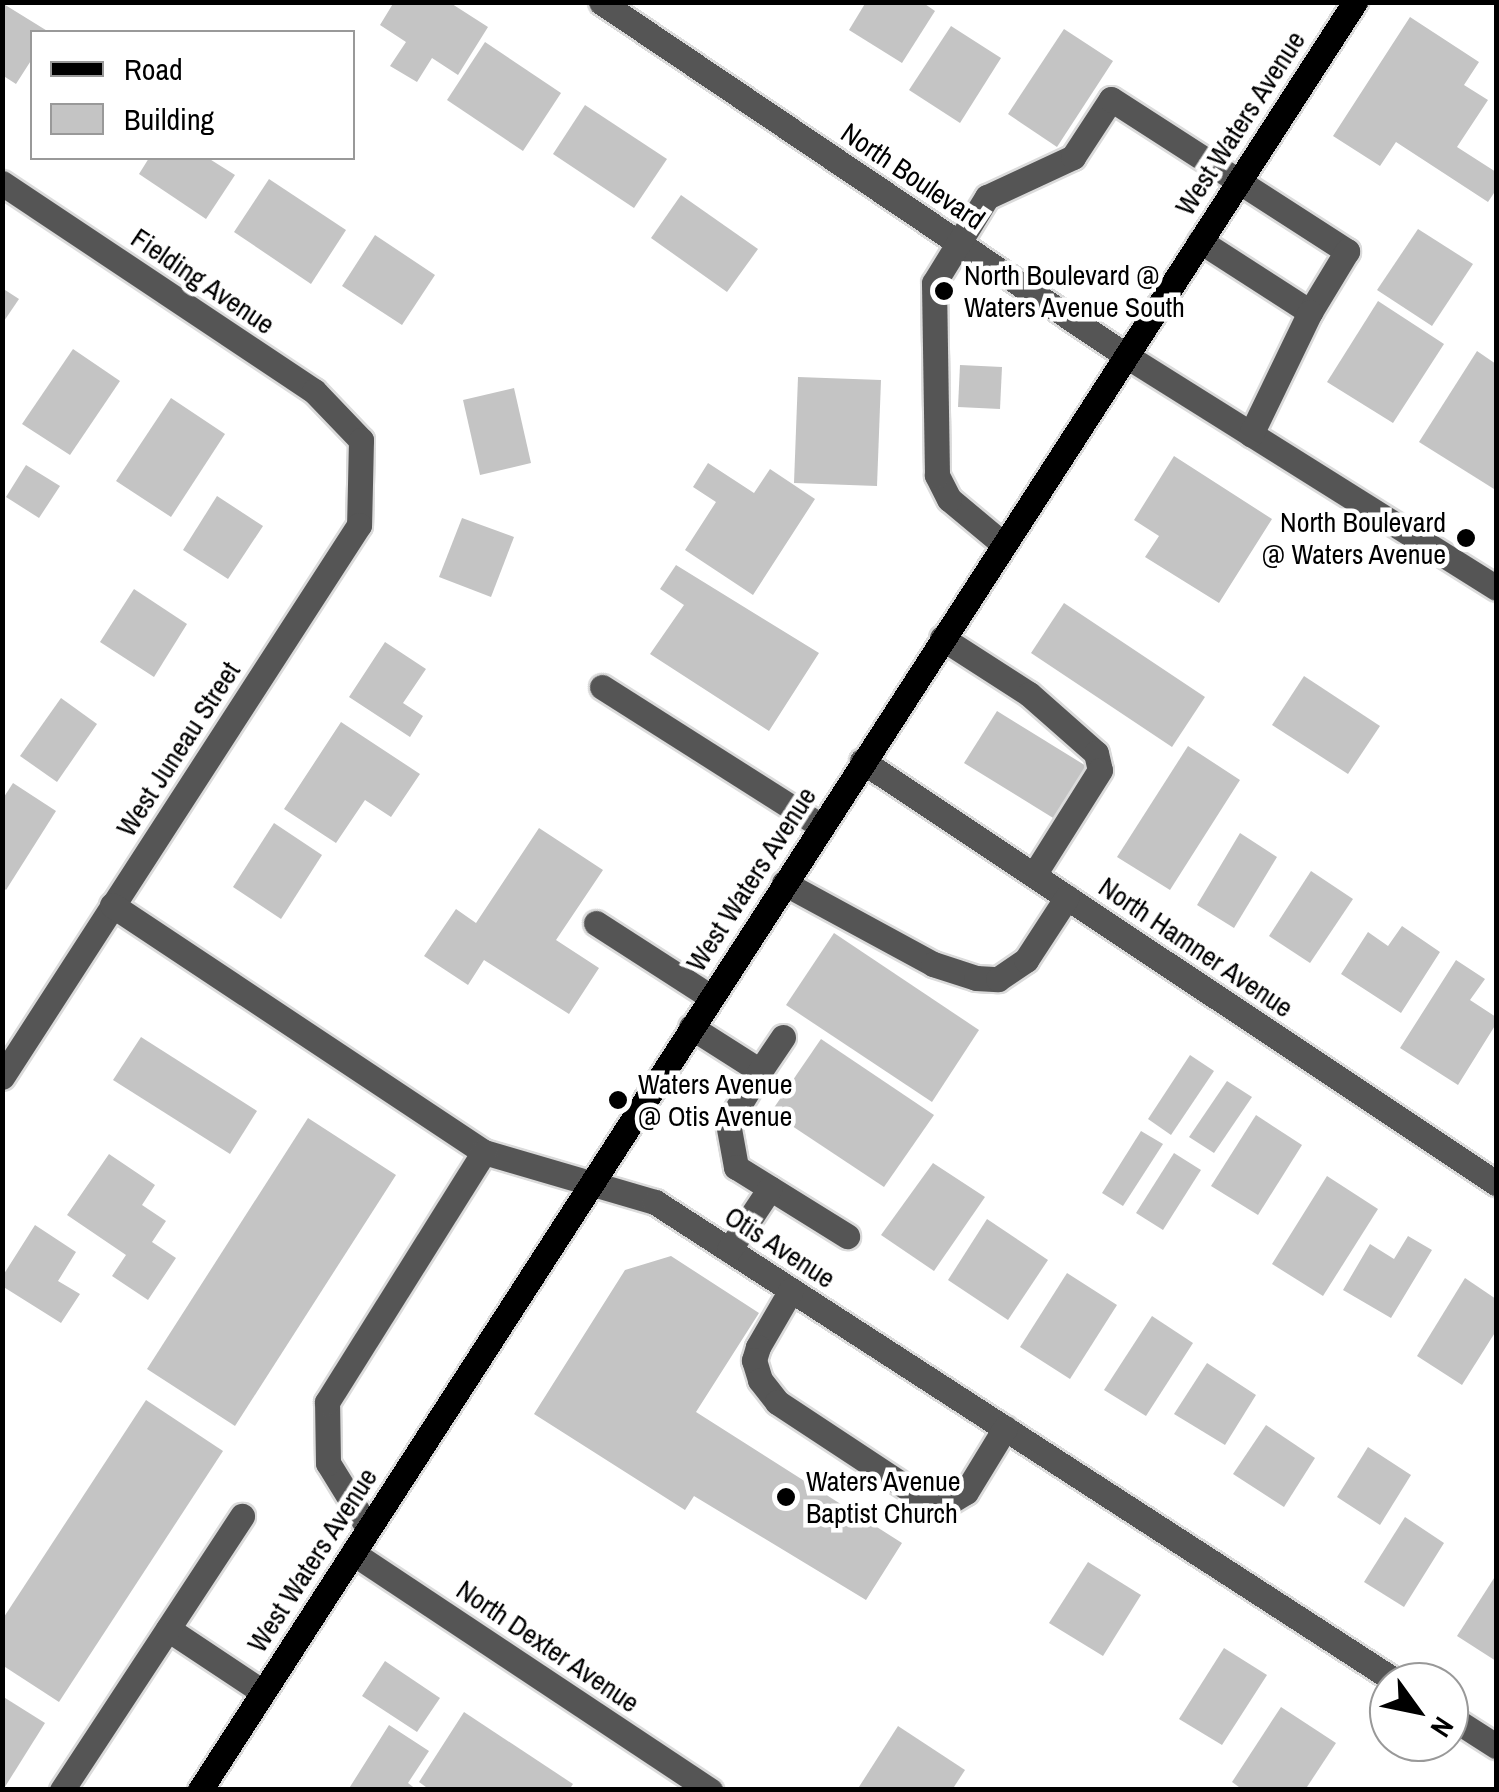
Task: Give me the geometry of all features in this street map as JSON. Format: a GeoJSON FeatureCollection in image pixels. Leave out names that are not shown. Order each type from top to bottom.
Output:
{"type":"FeatureCollection","features":[{"type":"Feature","properties":{"kind":"main road","name":"West Waters Avenue"},"geometry":{"type":"LineString","coordinates":[[200,1790],[1355,2]]}},
{"type":"Feature","properties":{"kind":"street","name":"North Boulevard"},"geometry":{"type":"LineString","coordinates":[[602,2],[1125,355],[1496,588]]}},
{"type":"Feature","properties":{"kind":"street"},"geometry":{"type":"LineString","coordinates":[[1002,544],[949,499],[937,474],[934,283],[987,197],[1073,158],[1111,99],[1347,251],[1310,312],[1251,434]]}},
{"type":"Feature","properties":{"kind":"street","name":"Fielding Avenue"},"geometry":{"type":"LineString","coordinates":[[2,183],[314,391],[360,440]]}},
{"type":"Feature","properties":{"kind":"street"},"geometry":{"type":"LineString","coordinates":[[1200,241],[1310,312]]}},
{"type":"Feature","properties":{"kind":"street","name":"West Juneau Street"},"geometry":{"type":"LineString","coordinates":[[2,1077],[359,524],[360,440]]}},
{"type":"Feature","properties":{"kind":"street"},"geometry":{"type":"LineString","coordinates":[[942,638],[1029,694],[1096,752],[1100,770],[1034,875]]}},
{"type":"Feature","properties":{"kind":"street"},"geometry":{"type":"LineString","coordinates":[[602,688],[821,826]]}},
{"type":"Feature","properties":{"kind":"street","name":"North Hamner Avenue"},"geometry":{"type":"LineString","coordinates":[[862,761],[1496,1183]]}},
{"type":"Feature","properties":{"kind":"street"},"geometry":{"type":"LineString","coordinates":[[784,883],[933,964],[976,978],[998,979],[1026,960],[1067,897]]}},
{"type":"Feature","properties":{"kind":"street","name":"Otis Avenue"},"geometry":{"type":"LineString","coordinates":[[112,905],[484,1152],[655,1202],[1369,1664]]}},
{"type":"Feature","properties":{"kind":"street"},"geometry":{"type":"LineString","coordinates":[[596,922],[711,997]]}},
{"type":"Feature","properties":{"kind":"street"},"geometry":{"type":"LineString","coordinates":[[692,1026],[760,1071]]}},
{"type":"Feature","properties":{"kind":"street"},"geometry":{"type":"LineString","coordinates":[[783,1037],[728,1123],[736,1167],[847,1236]]}},
{"type":"Feature","properties":{"kind":"street"},"geometry":{"type":"LineString","coordinates":[[368,1528],[328,1462],[327,1402],[484,1152]]}},
{"type":"Feature","properties":{"kind":"street"},"geometry":{"type":"LineString","coordinates":[[729,1250],[770,1188]]}},
{"type":"Feature","properties":{"kind":"street"},"geometry":{"type":"LineString","coordinates":[[791,1290],[758,1347],[754,1360],[760,1380],[777,1402],[927,1501],[946,1504],[966,1492],[1005,1428]]}},
{"type":"Feature","properties":{"kind":"street"},"geometry":{"type":"LineString","coordinates":[[62,1790],[242,1516]]}},
{"type":"Feature","properties":{"kind":"street","name":"North Dexter Avenue"},"geometry":{"type":"LineString","coordinates":[[353,1552],[710,1790]]}},
{"type":"Feature","properties":{"kind":"street"},"geometry":{"type":"LineString","coordinates":[[168,1629],[263,1692]]}},
{"type":"Feature","properties":{"kind":"street"},"geometry":{"type":"LineString","coordinates":[[1469,1729],[1496,1746]]}},
{"type":"Feature","properties":{"kind":"building"},"geometry":{"type":"Polygon","coordinates":[[[394,2],[449,2],[488,27],[458,75],[432,58],[417,82],[390,66],[406,42],[380,25],[394,2]]]}},
{"type":"Feature","properties":{"kind":"building"},"geometry":{"type":"Polygon","coordinates":[[[866,2],[922,2],[935,11],[902,63],[849,30],[866,2]]]}},
{"type":"Feature","properties":{"kind":"building"},"geometry":{"type":"Polygon","coordinates":[[[2,3],[46,30],[30,30],[30,62],[16,84],[2,75],[2,3]]]}},
{"type":"Feature","properties":{"kind":"building"},"geometry":{"type":"Polygon","coordinates":[[[1410,17],[1479,62],[1464,85],[1488,100],[1457,147],[1496,172],[1496,190],[1488,202],[1396,142],[1380,166],[1333,136],[1410,17]]]}},
{"type":"Feature","properties":{"kind":"building"},"geometry":{"type":"Polygon","coordinates":[[[951,26],[1001,58],[960,123],[909,90],[951,26]]]}},
{"type":"Feature","properties":{"kind":"building"},"geometry":{"type":"Polygon","coordinates":[[[1064,29],[1113,61],[1057,147],[1008,114],[1064,29]]]}},
{"type":"Feature","properties":{"kind":"building"},"geometry":{"type":"Polygon","coordinates":[[[485,42],[561,93],[523,151],[447,100],[485,42]]]}},
{"type":"Feature","properties":{"kind":"building"},"geometry":{"type":"Polygon","coordinates":[[[585,105],[667,159],[634,208],[553,154],[585,105]]]}},
{"type":"Feature","properties":{"kind":"building"},"geometry":{"type":"Polygon","coordinates":[[[148,160],[211,160],[235,175],[206,219],[139,174],[148,160]]]}},
{"type":"Feature","properties":{"kind":"building"},"geometry":{"type":"Polygon","coordinates":[[[269,179],[346,230],[311,284],[234,232],[269,179]]]}},
{"type":"Feature","properties":{"kind":"building"},"geometry":{"type":"Polygon","coordinates":[[[681,195],[758,249],[727,292],[651,238],[681,195]]]}},
{"type":"Feature","properties":{"kind":"building"},"geometry":{"type":"Polygon","coordinates":[[[1418,229],[1473,264],[1432,326],[1377,290],[1418,229]]]}},
{"type":"Feature","properties":{"kind":"building"},"geometry":{"type":"Polygon","coordinates":[[[375,235],[435,275],[402,325],[342,286],[375,235]]]}},
{"type":"Feature","properties":{"kind":"building"},"geometry":{"type":"Polygon","coordinates":[[[2,288],[19,299],[2,324],[2,288]]]}},
{"type":"Feature","properties":{"kind":"building"},"geometry":{"type":"Polygon","coordinates":[[[1378,301],[1444,344],[1393,423],[1327,382],[1378,301]]]}},
{"type":"Feature","properties":{"kind":"building"},"geometry":{"type":"Polygon","coordinates":[[[73,349],[120,381],[70,455],[22,424],[73,349]]]}},
{"type":"Feature","properties":{"kind":"building"},"geometry":{"type":"Polygon","coordinates":[[[1477,351],[1496,364],[1494,489],[1419,442],[1477,351]]]}},
{"type":"Feature","properties":{"kind":"building"},"geometry":{"type":"Polygon","coordinates":[[[960,365],[1002,367],[1000,409],[958,407],[960,365]]]}},
{"type":"Feature","properties":{"kind":"building"},"geometry":{"type":"Polygon","coordinates":[[[798,377],[881,380],[877,486],[794,483],[798,377]]]}},
{"type":"Feature","properties":{"kind":"building"},"geometry":{"type":"Polygon","coordinates":[[[514,388],[531,463],[480,475],[463,400],[514,388]]]}},
{"type":"Feature","properties":{"kind":"building"},"geometry":{"type":"Polygon","coordinates":[[[171,398],[225,434],[171,517],[116,481],[171,398]]]}},
{"type":"Feature","properties":{"kind":"building"},"geometry":{"type":"Polygon","coordinates":[[[1174,456],[1272,519],[1219,603],[1145,557],[1159,536],[1134,520],[1174,456]]]}},
{"type":"Feature","properties":{"kind":"building"},"geometry":{"type":"Polygon","coordinates":[[[708,463],[754,493],[770,469],[815,499],[753,595],[685,550],[716,502],[693,487],[708,463]]]}},
{"type":"Feature","properties":{"kind":"building"},"geometry":{"type":"Polygon","coordinates":[[[26,465],[60,486],[39,518],[6,497],[26,465]]]}},
{"type":"Feature","properties":{"kind":"building"},"geometry":{"type":"Polygon","coordinates":[[[217,496],[263,526],[228,579],[183,550],[217,496]]]}},
{"type":"Feature","properties":{"kind":"building"},"geometry":{"type":"Polygon","coordinates":[[[462,518],[514,537],[491,597],[439,577],[462,518]]]}},
{"type":"Feature","properties":{"kind":"building"},"geometry":{"type":"Polygon","coordinates":[[[676,565],[819,653],[769,731],[650,654],[684,605],[660,589],[676,565]]]}},
{"type":"Feature","properties":{"kind":"building"},"geometry":{"type":"Polygon","coordinates":[[[134,589],[187,624],[154,677],[100,642],[134,589]]]}},
{"type":"Feature","properties":{"kind":"building"},"geometry":{"type":"Polygon","coordinates":[[[1064,603],[1205,697],[1172,747],[1031,653],[1064,603]]]}},
{"type":"Feature","properties":{"kind":"building"},"geometry":{"type":"Polygon","coordinates":[[[385,642],[426,669],[403,703],[423,716],[410,737],[349,697],[385,642]]]}},
{"type":"Feature","properties":{"kind":"building"},"geometry":{"type":"Polygon","coordinates":[[[1304,676],[1380,726],[1348,774],[1272,725],[1304,676]]]}},
{"type":"Feature","properties":{"kind":"building"},"geometry":{"type":"Polygon","coordinates":[[[61,698],[97,724],[57,782],[20,756],[61,698]]]}},
{"type":"Feature","properties":{"kind":"building"},"geometry":{"type":"Polygon","coordinates":[[[997,711],[1091,769],[1058,821],[964,763],[997,711]]]}},
{"type":"Feature","properties":{"kind":"building"},"geometry":{"type":"Polygon","coordinates":[[[341,722],[420,774],[391,817],[365,800],[336,843],[284,809],[341,722]]]}},
{"type":"Feature","properties":{"kind":"building"},"geometry":{"type":"Polygon","coordinates":[[[1188,746],[1240,780],[1170,890],[1117,857],[1188,746]]]}},
{"type":"Feature","properties":{"kind":"building"},"geometry":{"type":"Polygon","coordinates":[[[13,783],[56,811],[6,890],[2,887],[2,800],[13,783]]]}},
{"type":"Feature","properties":{"kind":"building"},"geometry":{"type":"Polygon","coordinates":[[[274,823],[322,855],[281,919],[233,887],[274,823]]]}},
{"type":"Feature","properties":{"kind":"building"},"geometry":{"type":"Polygon","coordinates":[[[539,828],[603,870],[556,940],[599,968],[569,1014],[484,960],[468,985],[424,956],[456,909],[476,923],[539,828]]]}},
{"type":"Feature","properties":{"kind":"building"},"geometry":{"type":"Polygon","coordinates":[[[1240,833],[1277,857],[1234,928],[1197,905],[1240,833]]]}},
{"type":"Feature","properties":{"kind":"building"},"geometry":{"type":"Polygon","coordinates":[[[1311,871],[1353,899],[1310,963],[1269,936],[1311,871]]]}},
{"type":"Feature","properties":{"kind":"building"},"geometry":{"type":"Polygon","coordinates":[[[1402,926],[1440,952],[1401,1013],[1341,974],[1368,932],[1388,946],[1402,926]]]}},
{"type":"Feature","properties":{"kind":"building"},"geometry":{"type":"Polygon","coordinates":[[[834,933],[979,1030],[932,1102],[786,1005],[834,933]]]}},
{"type":"Feature","properties":{"kind":"building"},"geometry":{"type":"Polygon","coordinates":[[[1456,960],[1485,979],[1470,1000],[1496,1017],[1496,1024],[1458,1085],[1400,1048],[1456,960]]]}},
{"type":"Feature","properties":{"kind":"building"},"geometry":{"type":"Polygon","coordinates":[[[141,1037],[257,1111],[230,1154],[113,1080],[141,1037]]]}},
{"type":"Feature","properties":{"kind":"building"},"geometry":{"type":"Polygon","coordinates":[[[821,1039],[934,1115],[884,1187],[771,1112],[821,1039]]]}},
{"type":"Feature","properties":{"kind":"building"},"geometry":{"type":"Polygon","coordinates":[[[1190,1055],[1214,1071],[1171,1135],[1148,1119],[1190,1055]]]}},
{"type":"Feature","properties":{"kind":"building"},"geometry":{"type":"Polygon","coordinates":[[[1227,1081],[1252,1097],[1214,1153],[1189,1137],[1227,1081]]]}},
{"type":"Feature","properties":{"kind":"building"},"geometry":{"type":"Polygon","coordinates":[[[1256,1115],[1302,1145],[1258,1215],[1211,1186],[1256,1115]]]}},
{"type":"Feature","properties":{"kind":"building"},"geometry":{"type":"Polygon","coordinates":[[[308,1118],[396,1175],[235,1426],[147,1369],[308,1118]]]}},
{"type":"Feature","properties":{"kind":"building"},"geometry":{"type":"Polygon","coordinates":[[[1141,1131],[1163,1144],[1123,1206],[1102,1193],[1141,1131]]]}},
{"type":"Feature","properties":{"kind":"building"},"geometry":{"type":"Polygon","coordinates":[[[1174,1153],[1201,1170],[1163,1230],[1136,1213],[1174,1153]]]}},
{"type":"Feature","properties":{"kind":"building"},"geometry":{"type":"Polygon","coordinates":[[[109,1154],[155,1185],[142,1205],[166,1221],[152,1242],[176,1258],[148,1300],[112,1276],[126,1255],[67,1215],[109,1154]]]}},
{"type":"Feature","properties":{"kind":"building"},"geometry":{"type":"Polygon","coordinates":[[[933,1163],[985,1197],[934,1271],[881,1235],[933,1163]]]}},
{"type":"Feature","properties":{"kind":"building"},"geometry":{"type":"Polygon","coordinates":[[[1327,1176],[1378,1209],[1323,1296],[1272,1264],[1327,1176]]]}},
{"type":"Feature","properties":{"kind":"building"},"geometry":{"type":"Polygon","coordinates":[[[987,1219],[1048,1260],[1008,1320],[948,1280],[987,1219]]]}},
{"type":"Feature","properties":{"kind":"building"},"geometry":{"type":"Polygon","coordinates":[[[35,1225],[76,1252],[58,1281],[80,1294],[61,1323],[2,1286],[2,1277],[35,1225]]]}},
{"type":"Feature","properties":{"kind":"building"},"geometry":{"type":"Polygon","coordinates":[[[1408,1236],[1432,1250],[1391,1318],[1343,1290],[1370,1244],[1394,1259],[1408,1236]]]}},
{"type":"Feature","properties":{"kind":"building"},"geometry":{"type":"Polygon","coordinates":[[[671,1256],[759,1313],[696,1412],[902,1543],[866,1600],[694,1496],[685,1510],[534,1414],[625,1270],[671,1256]]]}},
{"type":"Feature","properties":{"kind":"building"},"geometry":{"type":"Polygon","coordinates":[[[1067,1273],[1117,1305],[1070,1379],[1020,1347],[1067,1273]]]}},
{"type":"Feature","properties":{"kind":"building"},"geometry":{"type":"Polygon","coordinates":[[[1465,1278],[1496,1299],[1496,1331],[1462,1385],[1417,1356],[1465,1278]]]}},
{"type":"Feature","properties":{"kind":"building"},"geometry":{"type":"Polygon","coordinates":[[[1152,1316],[1193,1343],[1146,1416],[1104,1390],[1152,1316]]]}},
{"type":"Feature","properties":{"kind":"building"},"geometry":{"type":"Polygon","coordinates":[[[1207,1363],[1256,1395],[1225,1445],[1174,1414],[1207,1363]]]}},
{"type":"Feature","properties":{"kind":"building"},"geometry":{"type":"Polygon","coordinates":[[[146,1400],[223,1451],[59,1702],[2,1665],[2,1620],[146,1400]]]}},
{"type":"Feature","properties":{"kind":"building"},"geometry":{"type":"Polygon","coordinates":[[[1266,1425],[1315,1458],[1284,1507],[1233,1474],[1266,1425]]]}},
{"type":"Feature","properties":{"kind":"building"},"geometry":{"type":"Polygon","coordinates":[[[1368,1447],[1411,1475],[1380,1525],[1337,1497],[1368,1447]]]}},
{"type":"Feature","properties":{"kind":"building"},"geometry":{"type":"Polygon","coordinates":[[[1405,1517],[1444,1543],[1404,1607],[1364,1582],[1405,1517]]]}},
{"type":"Feature","properties":{"kind":"building"},"geometry":{"type":"Polygon","coordinates":[[[1088,1562],[1141,1595],[1103,1656],[1049,1623],[1088,1562]]]}},
{"type":"Feature","properties":{"kind":"building"},"geometry":{"type":"Polygon","coordinates":[[[1496,1575],[1496,1661],[1457,1636],[1496,1575]]]}},
{"type":"Feature","properties":{"kind":"building"},"geometry":{"type":"Polygon","coordinates":[[[1224,1648],[1267,1675],[1222,1745],[1179,1719],[1224,1648]]]}},
{"type":"Feature","properties":{"kind":"building"},"geometry":{"type":"Polygon","coordinates":[[[385,1661],[440,1698],[417,1732],[362,1696],[385,1661]]]}},
{"type":"Feature","properties":{"kind":"building"},"geometry":{"type":"Polygon","coordinates":[[[2,1696],[45,1723],[3,1790],[2,1790],[2,1696]]]}},
{"type":"Feature","properties":{"kind":"building"},"geometry":{"type":"Polygon","coordinates":[[[1281,1707],[1336,1743],[1305,1790],[1243,1790],[1232,1782],[1281,1707]]]}},
{"type":"Feature","properties":{"kind":"building"},"geometry":{"type":"Polygon","coordinates":[[[464,1712],[573,1784],[569,1790],[430,1790],[419,1782],[464,1712]]]}},
{"type":"Feature","properties":{"kind":"building"},"geometry":{"type":"Polygon","coordinates":[[[389,1725],[429,1751],[408,1783],[417,1790],[348,1790],[389,1725]]]}},
{"type":"Feature","properties":{"kind":"building"},"geometry":{"type":"Polygon","coordinates":[[[898,1726],[965,1770],[952,1790],[857,1790],[898,1726]]]}},
{"type":"Feature","properties":{"kind":"place","name":"North Boulevard @ Waters Avenue South"},"geometry":{"type":"Point","coordinates":[944,291]}},
{"type":"Feature","properties":{"kind":"place","name":"North Boulevard @ Waters Avenue"},"geometry":{"type":"Point","coordinates":[1466,538]}},
{"type":"Feature","properties":{"kind":"place","name":"Waters Avenue @ Otis Avenue"},"geometry":{"type":"Point","coordinates":[618,1100]}},
{"type":"Feature","properties":{"kind":"place","name":"Waters Avenue Baptist Church"},"geometry":{"type":"Point","coordinates":[786,1497]}}]}
